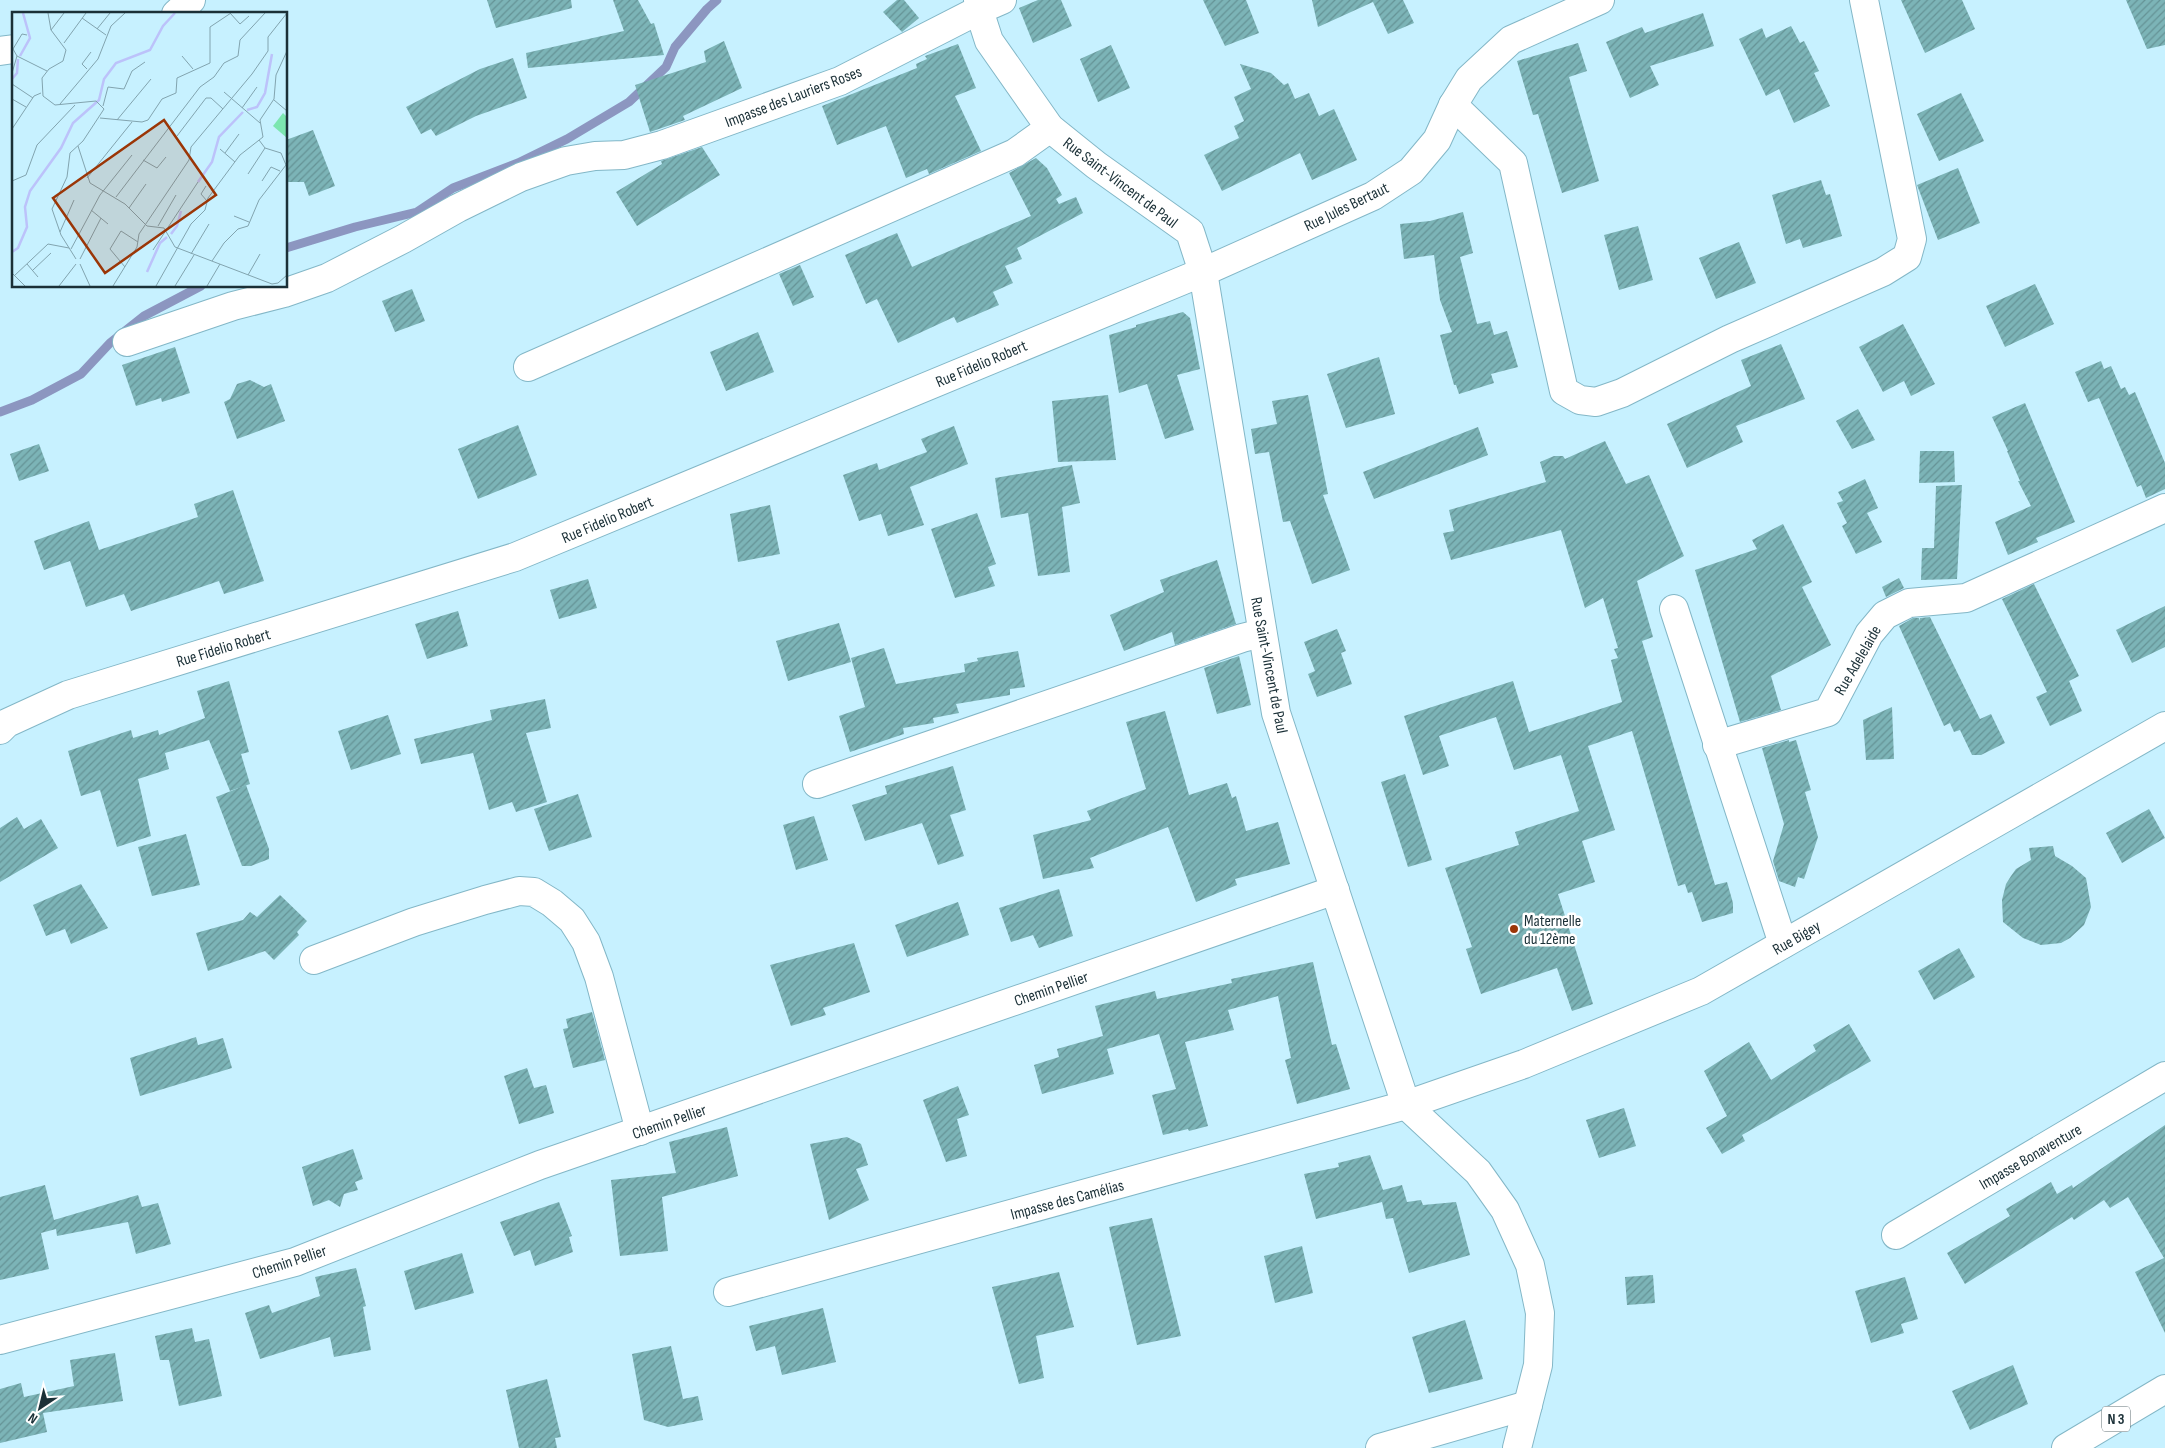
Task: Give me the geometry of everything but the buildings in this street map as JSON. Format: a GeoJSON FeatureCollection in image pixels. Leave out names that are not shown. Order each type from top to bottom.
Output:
{"type":"FeatureCollection","features":[{"type":"Feature","properties":{"kind":"street","name":"Rue Jules Bertaut"},"geometry":{"type":"LineString","coordinates":[[1202,272],[1373,196],[1411,171],[1437,140],[1453,105],[1469,79],[1511,40],[1600,0]]}},
{"type":"Feature","properties":{"kind":"street"},"geometry":{"type":"LineString","coordinates":[[1453,105],[1513,163],[1564,391],[1580,400],[1596,402],[1622,394],[1730,338],[1883,272],[1906,257],[1912,239],[1864,0]]}},
{"type":"Feature","properties":{"kind":"street","name":"Rue Saint-Vincent de Paul"},"geometry":{"type":"LineString","coordinates":[[986,3],[989,41],[1050,128],[1104,170],[1190,232],[1202,272],[1276,713],[1406,1105],[1478,1172],[1505,1210],[1530,1265],[1540,1312],[1538,1365],[1517,1448]]}},
{"type":"Feature","properties":{"kind":"street","name":"Impasse des Lauriers Roses"},"geometry":{"type":"LineString","coordinates":[[127,342],[233,306],[284,293],[328,278],[458,208],[521,178],[566,160],[624,155],[662,145],[840,81],[986,3]]}},
{"type":"Feature","properties":{"kind":"street"},"geometry":{"type":"LineString","coordinates":[[528,367],[1015,153],[1050,128]]}},
{"type":"Feature","properties":{"kind":"street","name":"Rue Fidelio Robert"},"geometry":{"type":"LineString","coordinates":[[0,730],[7,723],[68,695],[515,556],[1202,272]]}},
{"type":"Feature","properties":{"kind":"street","name":"Rue Adelelaide"},"geometry":{"type":"LineString","coordinates":[[1717,745],[1828,712],[1869,634],[1885,615],[1910,603],[1966,598],[2165,508]]}},
{"type":"Feature","properties":{"kind":"street"},"geometry":{"type":"LineString","coordinates":[[1674,608],[1783,944]]}},
{"type":"Feature","properties":{"kind":"street"},"geometry":{"type":"LineString","coordinates":[[816,784],[1242,638],[1262,633]]}},
{"type":"Feature","properties":{"kind":"street","name":"Rue Bigey"},"geometry":{"type":"LineString","coordinates":[[1406,1105],[1524,1064],[1701,991],[2165,726]]}},
{"type":"Feature","properties":{"kind":"street","name":"Chemin Pellier"},"geometry":{"type":"LineString","coordinates":[[0,1340],[295,1262],[540,1165],[1335,890]]}},
{"type":"Feature","properties":{"kind":"street"},"geometry":{"type":"LineString","coordinates":[[314,960],[414,922],[485,900],[519,891],[534,892],[552,903],[572,920],[586,942],[599,977],[640,1131]]}},
{"type":"Feature","properties":{"kind":"street","name":"Impasse Bonaventure"},"geometry":{"type":"LineString","coordinates":[[1896,1235],[2165,1076]]}},
{"type":"Feature","properties":{"kind":"street","name":"Impasse des Camélias"},"geometry":{"type":"LineString","coordinates":[[728,1292],[1406,1105]]}},
{"type":"Feature","properties":{"kind":"street","name":"N 3"},"geometry":{"type":"LineString","coordinates":[[2066,1448],[2165,1389]]}},
{"type":"Feature","properties":{"kind":"street"},"geometry":{"type":"LineString","coordinates":[[1380,1448],[1528,1405]]}},
{"type":"Feature","properties":{"kind":"waterway"},"geometry":{"type":"LineString","coordinates":[[288,247],[355,227],[417,212],[453,188],[518,163],[567,139],[629,102],[666,67],[675,47],[717,0]]}},
{"type":"Feature","properties":{"kind":"waterway"},"geometry":{"type":"LineString","coordinates":[[0,412],[32,400],[81,374],[110,343],[144,316],[197,288]]}},
{"type":"Feature","properties":{"kind":"place","name":"Maternelle du 12ème"},"geometry":{"type":"Point","coordinates":[1514,929]}}]}
